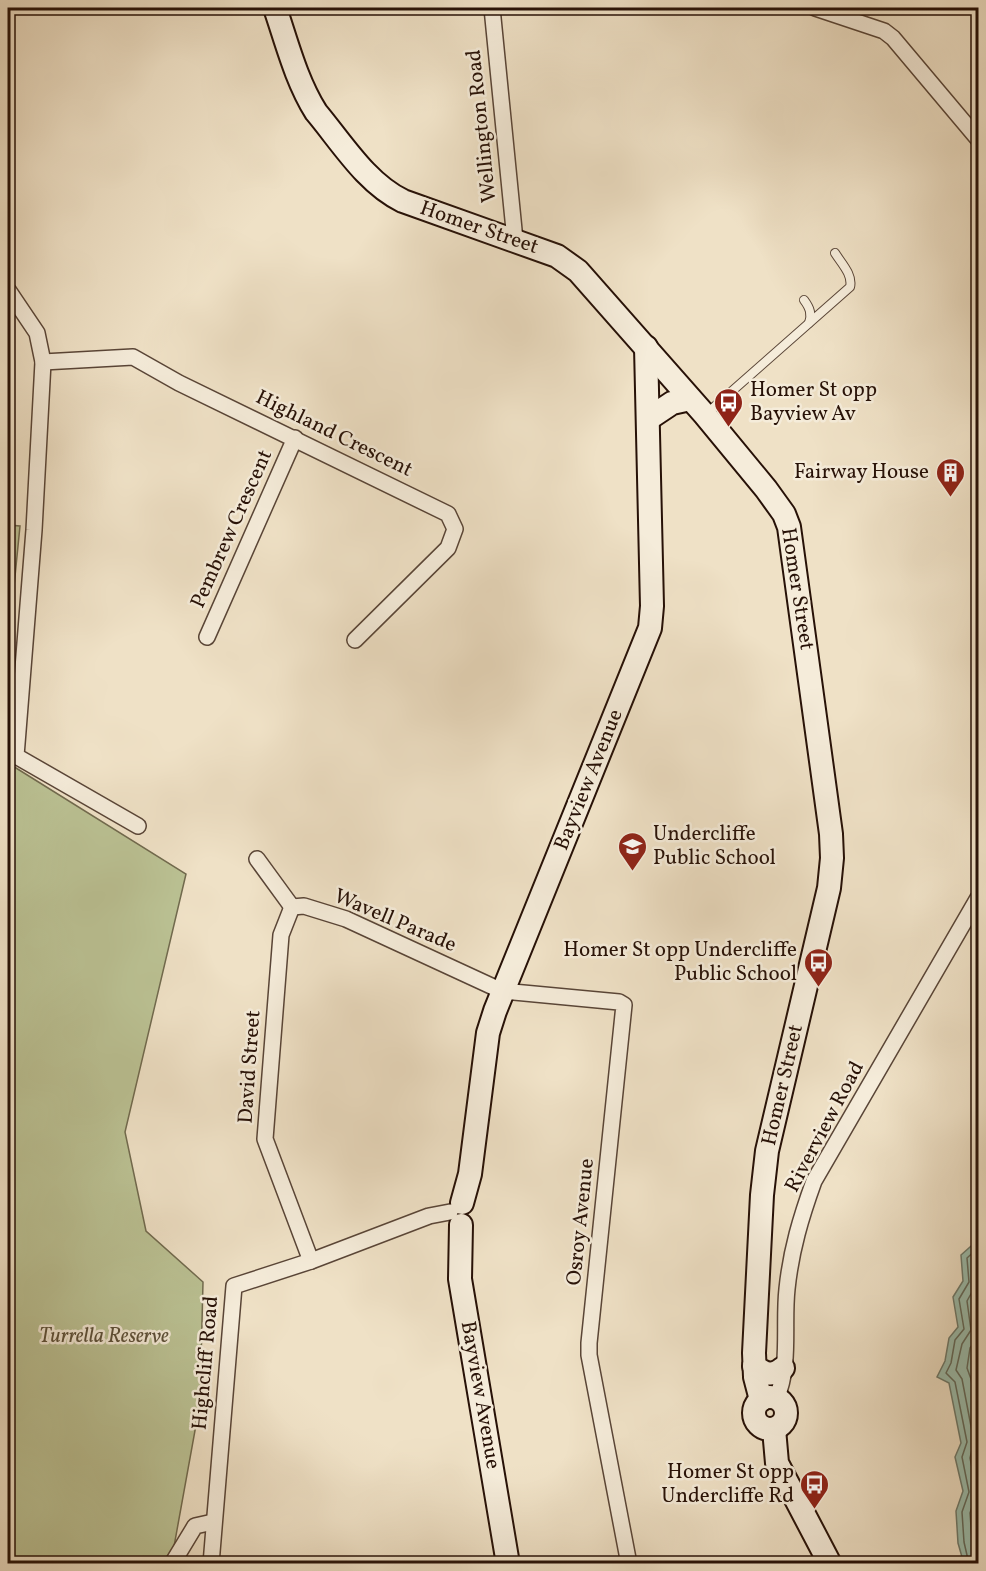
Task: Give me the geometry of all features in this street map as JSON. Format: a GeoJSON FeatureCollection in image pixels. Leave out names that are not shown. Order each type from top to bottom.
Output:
{"type":"FeatureCollection","features":[{"type":"Feature","properties":{"kind":"main road","name":"Homer Street"},"geometry":{"type":"LineString","coordinates":[[275,8],[294,66],[309,101],[371,178],[382,189],[402,201],[557,256],[578,271],[698,407],[777,502],[789,527],[832,846],[829,888],[767,1151],[762,1195],[754,1366],[758,1394],[783,1405],[785,1415],[782,1424],[774,1429],[777,1463],[830,1563]]}},
{"type":"Feature","properties":{"kind":"main road","name":"Bayview Avenue"},"geometry":{"type":"LineString","coordinates":[[508,1563],[460,1280],[458,1213],[470,1174],[488,1033],[502,991],[650,628],[652,606],[646,347]]}},
{"type":"Feature","properties":{"kind":"main road"},"geometry":{"type":"LineString","coordinates":[[648,418],[672,402],[698,407]]}},
{"type":"Feature","properties":{"kind":"main road"},"geometry":{"type":"LineString","coordinates":[[754,1366],[766,1374],[772,1374],[783,1368]]}},
{"type":"Feature","properties":{"kind":"main road"},"geometry":{"type":"LineString","coordinates":[[835,1563],[848,1563]]}},
{"type":"Feature","properties":{"kind":"street","name":"Wellington Road"},"geometry":{"type":"LineString","coordinates":[[492,8],[514,240]]}},
{"type":"Feature","properties":{"kind":"street"},"geometry":{"type":"LineString","coordinates":[[815,8],[884,31],[893,38],[978,139]]}},
{"type":"Feature","properties":{"kind":"street"},"geometry":{"type":"LineString","coordinates":[[8,290],[37,333],[43,362],[34,530],[16,756],[138,826]]}},
{"type":"Feature","properties":{"kind":"street","name":"Highland Crescent"},"geometry":{"type":"LineString","coordinates":[[43,362],[133,357],[179,383],[448,514],[455,529],[448,548],[355,640]]}},
{"type":"Feature","properties":{"kind":"street","name":"Pembrew Crescent"},"geometry":{"type":"LineString","coordinates":[[207,638],[295,438]]}},
{"type":"Feature","properties":{"kind":"street"},"geometry":{"type":"LineString","coordinates":[[256,859],[292,907]]}},
{"type":"Feature","properties":{"kind":"street","name":"Riverview Road"},"geometry":{"type":"LineString","coordinates":[[768,1399],[783,1382],[787,1288],[798,1226],[814,1181],[978,898]]}},
{"type":"Feature","properties":{"kind":"street","name":"Wavell Parade"},"geometry":{"type":"LineString","coordinates":[[292,907],[304,906],[346,919],[502,991]]}},
{"type":"Feature","properties":{"kind":"street","name":"David Street"},"geometry":{"type":"LineString","coordinates":[[292,907],[280,935],[265,1139],[311,1261]]}},
{"type":"Feature","properties":{"kind":"street","name":"Osroy Avenue"},"geometry":{"type":"LineString","coordinates":[[502,991],[619,1002],[624,1005],[589,1343],[591,1366],[629,1563]]}},
{"type":"Feature","properties":{"kind":"street","name":"Highcliff Road"},"geometry":{"type":"LineString","coordinates":[[211,1563],[234,1286],[311,1261],[429,1216],[458,1213]]}},
{"type":"Feature","properties":{"kind":"street"},"geometry":{"type":"LineString","coordinates":[[172,1563],[195,1526],[213,1522]]}},
{"type":"Feature","properties":{"kind":"lane"},"geometry":{"type":"LineString","coordinates":[[698,407],[718,405],[850,287],[848,272],[835,254]]}},
{"type":"Feature","properties":{"kind":"lane"},"geometry":{"type":"LineString","coordinates":[[804,300],[809,306],[811,316],[809,323]]}},
{"type":"Feature","properties":{"kind":"green space"},"geometry":{"type":"Polygon","coordinates":[[[8,525],[20,526],[8,647],[8,525]]]}},
{"type":"Feature","properties":{"kind":"green space","name":"Turrella Reserve"},"geometry":{"type":"Polygon","coordinates":[[[8,763],[186,874],[125,1132],[146,1231],[203,1282],[200,1403],[171,1563],[8,1563],[8,763]]]}},
{"type":"Feature","properties":{"kind":"water"},"geometry":{"type":"Polygon","coordinates":[[[978,1240],[978,1563],[964,1564],[958,1543],[956,1511],[963,1491],[955,1457],[961,1443],[949,1383],[937,1377],[945,1361],[949,1338],[958,1327],[953,1297],[963,1281],[961,1255],[978,1240]]]}},
{"type":"Feature","properties":{"kind":"place","name":"Homer St opp Bayview Av"},"geometry":{"type":"Point","coordinates":[729,428]}},
{"type":"Feature","properties":{"kind":"place","name":"Fairway House"},"geometry":{"type":"Point","coordinates":[950,498]}},
{"type":"Feature","properties":{"kind":"place","name":"Undercliffe Public School"},"geometry":{"type":"Point","coordinates":[632,872]}},
{"type":"Feature","properties":{"kind":"place","name":"Homer St opp Undercliffe Public School"},"geometry":{"type":"Point","coordinates":[818,988]}},
{"type":"Feature","properties":{"kind":"place","name":"Homer St opp Undercliffe Rd"},"geometry":{"type":"Point","coordinates":[815,1510]}}]}
